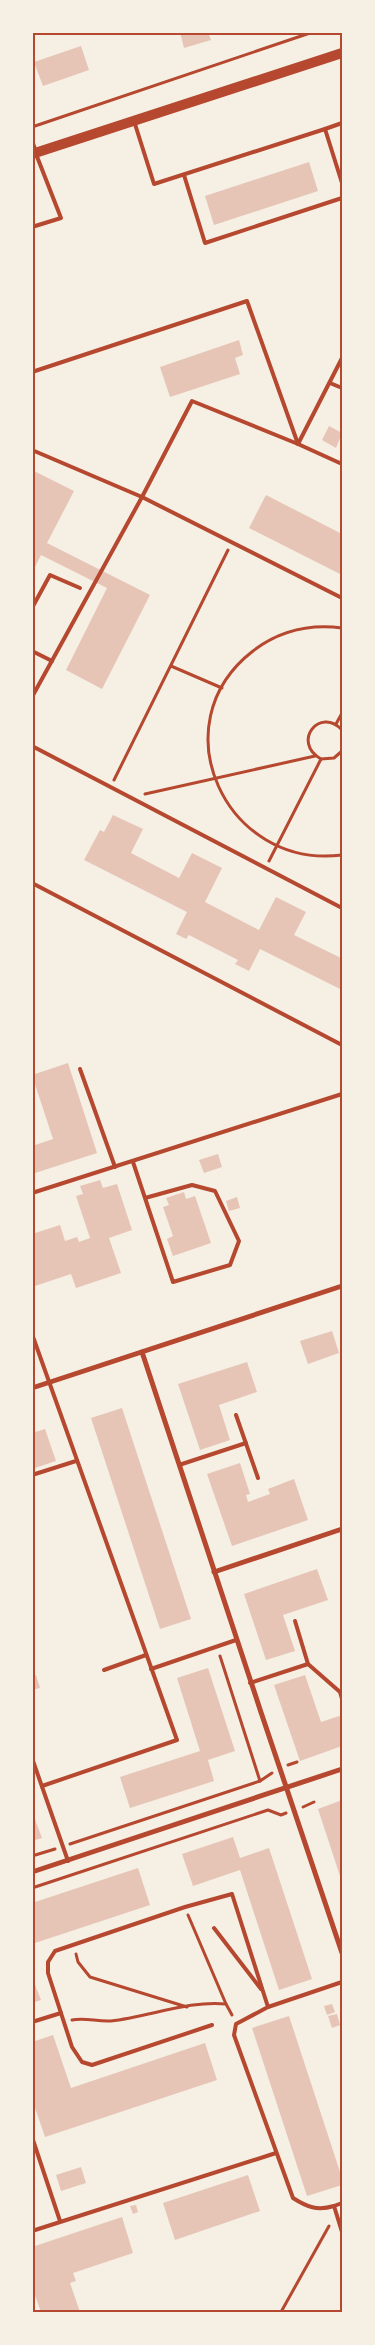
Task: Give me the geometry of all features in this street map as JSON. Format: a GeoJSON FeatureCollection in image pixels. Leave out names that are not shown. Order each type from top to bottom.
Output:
{"type":"FeatureCollection","features":[{"type":"Feature","properties":{"kind":"main road"},"geometry":{"type":"LineString","coordinates":[[34,154],[342,53]]}},
{"type":"Feature","properties":{"kind":"street"},"geometry":{"type":"LineString","coordinates":[[32,142],[34,154]]}},
{"type":"Feature","properties":{"kind":"street"},"geometry":{"type":"LineString","coordinates":[[32,1388],[342,1286]]}},
{"type":"Feature","properties":{"kind":"street"},"geometry":{"type":"LineString","coordinates":[[142,1352],[250,1683],[288,1787],[342,1953]]}},
{"type":"Feature","properties":{"kind":"street"},"geometry":{"type":"LineString","coordinates":[[214,1572],[342,1529]]}},
{"type":"Feature","properties":{"kind":"street"},"geometry":{"type":"LineString","coordinates":[[32,1872],[342,1768]]}},
{"type":"Feature","properties":{"kind":"lane"},"geometry":{"type":"LineString","coordinates":[[134,121],[154,184],[342,123]]}},
{"type":"Feature","properties":{"kind":"lane"},"geometry":{"type":"LineString","coordinates":[[325,129],[342,183]]}},
{"type":"Feature","properties":{"kind":"lane"},"geometry":{"type":"LineString","coordinates":[[32,227],[61,218],[34,154]]}},
{"type":"Feature","properties":{"kind":"lane"},"geometry":{"type":"LineString","coordinates":[[184,175],[205,243],[342,198]]}},
{"type":"Feature","properties":{"kind":"lane"},"geometry":{"type":"LineString","coordinates":[[32,372],[246,300],[298,444]]}},
{"type":"Feature","properties":{"kind":"lane"},"geometry":{"type":"LineString","coordinates":[[298,444],[342,358]]}},
{"type":"Feature","properties":{"kind":"lane"},"geometry":{"type":"LineString","coordinates":[[330,383],[342,388]]}},
{"type":"Feature","properties":{"kind":"lane"},"geometry":{"type":"LineString","coordinates":[[32,697],[142,497],[192,401],[342,464]]}},
{"type":"Feature","properties":{"kind":"lane"},"geometry":{"type":"LineString","coordinates":[[32,450],[142,497],[342,598]]}},
{"type":"Feature","properties":{"kind":"lane"},"geometry":{"type":"LineString","coordinates":[[32,608],[50,575],[80,588]]}},
{"type":"Feature","properties":{"kind":"lane"},"geometry":{"type":"LineString","coordinates":[[32,651],[52,661]]}},
{"type":"Feature","properties":{"kind":"lane"},"geometry":{"type":"LineString","coordinates":[[32,746],[342,908]]}},
{"type":"Feature","properties":{"kind":"lane"},"geometry":{"type":"LineString","coordinates":[[32,883],[342,1045]]}},
{"type":"Feature","properties":{"kind":"lane"},"geometry":{"type":"LineString","coordinates":[[80,1069],[115,1167]]}},
{"type":"Feature","properties":{"kind":"lane"},"geometry":{"type":"LineString","coordinates":[[32,1192],[133,1162],[342,1094]]}},
{"type":"Feature","properties":{"kind":"lane"},"geometry":{"type":"LineString","coordinates":[[133,1162],[145,1198],[173,1282],[230,1265],[239,1241],[215,1191],[192,1185],[145,1198]]}},
{"type":"Feature","properties":{"kind":"lane"},"geometry":{"type":"LineString","coordinates":[[32,1334],[177,1740],[42,1786]]}},
{"type":"Feature","properties":{"kind":"lane"},"geometry":{"type":"LineString","coordinates":[[236,1415],[258,1478]]}},
{"type":"Feature","properties":{"kind":"lane"},"geometry":{"type":"LineString","coordinates":[[179,1465],[246,1443]]}},
{"type":"Feature","properties":{"kind":"lane"},"geometry":{"type":"LineString","coordinates":[[32,1476],[76,1461]]}},
{"type":"Feature","properties":{"kind":"lane"},"geometry":{"type":"LineString","coordinates":[[295,1621],[308,1664],[340,1692],[342,1700]]}},
{"type":"Feature","properties":{"kind":"lane"},"geometry":{"type":"LineString","coordinates":[[151,1669],[236,1640]]}},
{"type":"Feature","properties":{"kind":"lane"},"geometry":{"type":"LineString","coordinates":[[104,1670],[146,1655]]}},
{"type":"Feature","properties":{"kind":"lane"},"geometry":{"type":"LineString","coordinates":[[250,1683],[308,1664]]}},
{"type":"Feature","properties":{"kind":"lane"},"geometry":{"type":"LineString","coordinates":[[32,1758],[68,1860]]}},
{"type":"Feature","properties":{"kind":"lane"},"geometry":{"type":"LineString","coordinates":[[212,2026],[92,2065],[82,2062],[72,2047],[48,1973],[48,1962],[55,1951],[185,1907],[232,1894],[268,2007]]}},
{"type":"Feature","properties":{"kind":"lane"},"geometry":{"type":"LineString","coordinates":[[214,1928],[264,1992]]}},
{"type":"Feature","properties":{"kind":"lane"},"geometry":{"type":"LineString","coordinates":[[342,1982],[268,2007],[236,2024],[234,2035],[293,2198],[306,2206],[322,2210],[342,2203]]}},
{"type":"Feature","properties":{"kind":"lane"},"geometry":{"type":"LineString","coordinates":[[32,2022],[61,2013]]}},
{"type":"Feature","properties":{"kind":"lane"},"geometry":{"type":"LineString","coordinates":[[32,2137],[60,2221]]}},
{"type":"Feature","properties":{"kind":"lane"},"geometry":{"type":"LineString","coordinates":[[32,2231],[276,2154]]}},
{"type":"Feature","properties":{"kind":"lane"},"geometry":{"type":"LineString","coordinates":[[334,2206],[342,2232]]}},
{"type":"Feature","properties":{"kind":"path"},"geometry":{"type":"LineString","coordinates":[[32,127],[313,32]]}},
{"type":"Feature","properties":{"kind":"path"},"geometry":{"type":"LineString","coordinates":[[110,787],[232,543]]}},
{"type":"Feature","properties":{"kind":"path"},"geometry":{"type":"LineString","coordinates":[[342,628],[313,627],[292,631],[260,646],[238,664],[222,688],[214,707],[209,728],[209,756],[214,778],[222,796],[239,820],[260,838],[276,846],[313,856],[342,855]]}},
{"type":"Feature","properties":{"kind":"path"},"geometry":{"type":"LineString","coordinates":[[171,666],[222,688]]}},
{"type":"Feature","properties":{"kind":"path"},"geometry":{"type":"LineString","coordinates":[[336,724],[342,712]]}},
{"type":"Feature","properties":{"kind":"path"},"geometry":{"type":"LineString","coordinates":[[342,730],[336,724],[322,722],[312,729],[309,734],[309,746],[315,756],[321,759],[334,758],[342,751]]}},
{"type":"Feature","properties":{"kind":"path"},"geometry":{"type":"LineString","coordinates":[[130,797],[315,756]]}},
{"type":"Feature","properties":{"kind":"path"},"geometry":{"type":"LineString","coordinates":[[265,868],[321,759]]}},
{"type":"Feature","properties":{"kind":"path"},"geometry":{"type":"LineString","coordinates":[[217,1646],[268,1810]]}},
{"type":"Feature","properties":{"kind":"path"},"geometry":{"type":"LineString","coordinates":[[32,1856],[260,1781],[280,1768],[297,1762]]}},
{"type":"Feature","properties":{"kind":"path"},"geometry":{"type":"LineString","coordinates":[[32,1888],[268,1810],[281,1815],[314,1802]]}},
{"type":"Feature","properties":{"kind":"path"},"geometry":{"type":"LineString","coordinates":[[185,1907],[236,2024]]}},
{"type":"Feature","properties":{"kind":"path"},"geometry":{"type":"LineString","coordinates":[[74,1945],[78,1962],[90,1978],[187,2007]]}},
{"type":"Feature","properties":{"kind":"path"},"geometry":{"type":"LineString","coordinates":[[64,2023],[81,2018],[108,2021],[143,2017],[208,2002],[226,2004]]}},
{"type":"Feature","properties":{"kind":"path"},"geometry":{"type":"LineString","coordinates":[[281,2312],[336,2213]]}},
{"type":"Feature","properties":{"kind":"building"},"geometry":{"type":"Polygon","coordinates":[[[180,32],[208,32],[211,40],[184,48],[180,32]]]}},
{"type":"Feature","properties":{"kind":"building"},"geometry":{"type":"Polygon","coordinates":[[[81,46],[89,70],[43,86],[34,62],[81,46]]]}},
{"type":"Feature","properties":{"kind":"building"},"geometry":{"type":"Polygon","coordinates":[[[309,162],[318,191],[214,225],[205,196],[309,162]]]}},
{"type":"Feature","properties":{"kind":"building"},"geometry":{"type":"Polygon","coordinates":[[[239,340],[243,355],[235,358],[240,374],[170,397],[160,367],[239,340]]]}},
{"type":"Feature","properties":{"kind":"building"},"geometry":{"type":"Polygon","coordinates":[[[329,426],[342,433],[336,448],[322,440],[329,426]]]}},
{"type":"Feature","properties":{"kind":"building"},"geometry":{"type":"Polygon","coordinates":[[[32,470],[74,491],[47,543],[150,595],[102,689],[66,670],[107,588],[41,555],[32,573],[32,470]]]}},
{"type":"Feature","properties":{"kind":"building"},"geometry":{"type":"Polygon","coordinates":[[[266,495],[342,534],[342,575],[249,528],[266,495]]]}},
{"type":"Feature","properties":{"kind":"building"},"geometry":{"type":"Polygon","coordinates":[[[113,815],[143,829],[131,853],[179,878],[192,853],[222,868],[205,902],[259,930],[276,897],[306,912],[294,935],[341,958],[342,955],[342,990],[260,949],[249,971],[235,964],[238,960],[189,935],[186,939],[176,934],[187,912],[84,860],[100,830],[104,832],[113,815]]]}},
{"type":"Feature","properties":{"kind":"building"},"geometry":{"type":"Polygon","coordinates":[[[68,1063],[97,1153],[32,1174],[32,1146],[53,1139],[32,1075],[68,1063]]]}},
{"type":"Feature","properties":{"kind":"building"},"geometry":{"type":"Polygon","coordinates":[[[218,1154],[222,1167],[204,1173],[199,1160],[218,1154]]]}},
{"type":"Feature","properties":{"kind":"building"},"geometry":{"type":"Polygon","coordinates":[[[100,1180],[103,1188],[117,1184],[132,1230],[109,1238],[121,1273],[76,1288],[71,1274],[35,1286],[32,1279],[32,1234],[60,1225],[65,1241],[77,1237],[79,1242],[90,1238],[76,1196],[83,1194],[80,1186],[100,1180]]]}},
{"type":"Feature","properties":{"kind":"building"},"geometry":{"type":"Polygon","coordinates":[[[184,1192],[186,1199],[195,1196],[211,1243],[173,1256],[167,1239],[173,1236],[163,1207],[169,1205],[166,1198],[184,1192]]]}},
{"type":"Feature","properties":{"kind":"building"},"geometry":{"type":"Polygon","coordinates":[[[237,1197],[240,1208],[229,1211],[226,1201],[237,1197]]]}},
{"type":"Feature","properties":{"kind":"building"},"geometry":{"type":"Polygon","coordinates":[[[332,1331],[339,1353],[308,1364],[300,1341],[332,1331]]]}},
{"type":"Feature","properties":{"kind":"building"},"geometry":{"type":"Polygon","coordinates":[[[247,1362],[257,1392],[219,1405],[230,1440],[200,1450],[178,1384],[247,1362]]]}},
{"type":"Feature","properties":{"kind":"building"},"geometry":{"type":"Polygon","coordinates":[[[122,1408],[191,1619],[160,1629],[91,1418],[122,1408]]]}},
{"type":"Feature","properties":{"kind":"building"},"geometry":{"type":"Polygon","coordinates":[[[45,1429],[56,1461],[32,1469],[32,1433],[45,1429]]]}},
{"type":"Feature","properties":{"kind":"building"},"geometry":{"type":"Polygon","coordinates":[[[240,1463],[250,1494],[246,1495],[248,1502],[270,1494],[268,1489],[294,1479],[308,1520],[232,1546],[207,1474],[240,1463]]]}},
{"type":"Feature","properties":{"kind":"building"},"geometry":{"type":"Polygon","coordinates":[[[317,1569],[328,1600],[283,1615],[295,1651],[266,1660],[244,1594],[317,1569]]]}},
{"type":"Feature","properties":{"kind":"building"},"geometry":{"type":"Polygon","coordinates":[[[208,1668],[235,1751],[208,1760],[214,1781],[130,1808],[120,1777],[200,1751],[177,1678],[208,1668]]]}},
{"type":"Feature","properties":{"kind":"building"},"geometry":{"type":"Polygon","coordinates":[[[36,1675],[40,1688],[32,1690],[32,1676],[36,1675]]]}},
{"type":"Feature","properties":{"kind":"building"},"geometry":{"type":"Polygon","coordinates":[[[305,1675],[321,1722],[342,1715],[342,1746],[300,1761],[274,1685],[305,1675]]]}},
{"type":"Feature","properties":{"kind":"building"},"geometry":{"type":"Polygon","coordinates":[[[342,1800],[342,1882],[318,1809],[342,1800]]]}},
{"type":"Feature","properties":{"kind":"building"},"geometry":{"type":"Polygon","coordinates":[[[32,1811],[42,1838],[32,1841],[32,1811]]]}},
{"type":"Feature","properties":{"kind":"building"},"geometry":{"type":"Polygon","coordinates":[[[233,1837],[240,1858],[269,1848],[312,1979],[279,1990],[240,1870],[193,1886],[182,1854],[233,1837]]]}},
{"type":"Feature","properties":{"kind":"building"},"geometry":{"type":"Polygon","coordinates":[[[138,1868],[150,1905],[32,1944],[32,1903],[138,1868]]]}},
{"type":"Feature","properties":{"kind":"building"},"geometry":{"type":"Polygon","coordinates":[[[32,1977],[41,2000],[32,2003],[32,1977]]]}},
{"type":"Feature","properties":{"kind":"building"},"geometry":{"type":"Polygon","coordinates":[[[332,2004],[335,2012],[327,2015],[324,2006],[332,2004]]]}},
{"type":"Feature","properties":{"kind":"building"},"geometry":{"type":"Polygon","coordinates":[[[337,2014],[340,2025],[332,2028],[328,2016],[337,2014]]]}},
{"type":"Feature","properties":{"kind":"building"},"geometry":{"type":"Polygon","coordinates":[[[289,2016],[342,2178],[342,2185],[307,2196],[252,2028],[289,2016]]]}},
{"type":"Feature","properties":{"kind":"building"},"geometry":{"type":"Polygon","coordinates":[[[53,2035],[71,2088],[205,2043],[217,2080],[45,2137],[32,2099],[32,2042],[53,2035]]]}},
{"type":"Feature","properties":{"kind":"building"},"geometry":{"type":"Polygon","coordinates":[[[81,2167],[86,2183],[61,2191],[56,2175],[81,2167]]]}},
{"type":"Feature","properties":{"kind":"building"},"geometry":{"type":"Polygon","coordinates":[[[248,2175],[260,2211],[175,2240],[163,2203],[248,2175]]]}},
{"type":"Feature","properties":{"kind":"building"},"geometry":{"type":"Polygon","coordinates":[[[136,2205],[138,2212],[133,2214],[130,2206],[136,2205]]]}},
{"type":"Feature","properties":{"kind":"building"},"geometry":{"type":"Polygon","coordinates":[[[122,2217],[133,2253],[73,2273],[76,2281],[70,2283],[80,2312],[41,2312],[32,2287],[32,2247],[122,2217]]]}}]}
